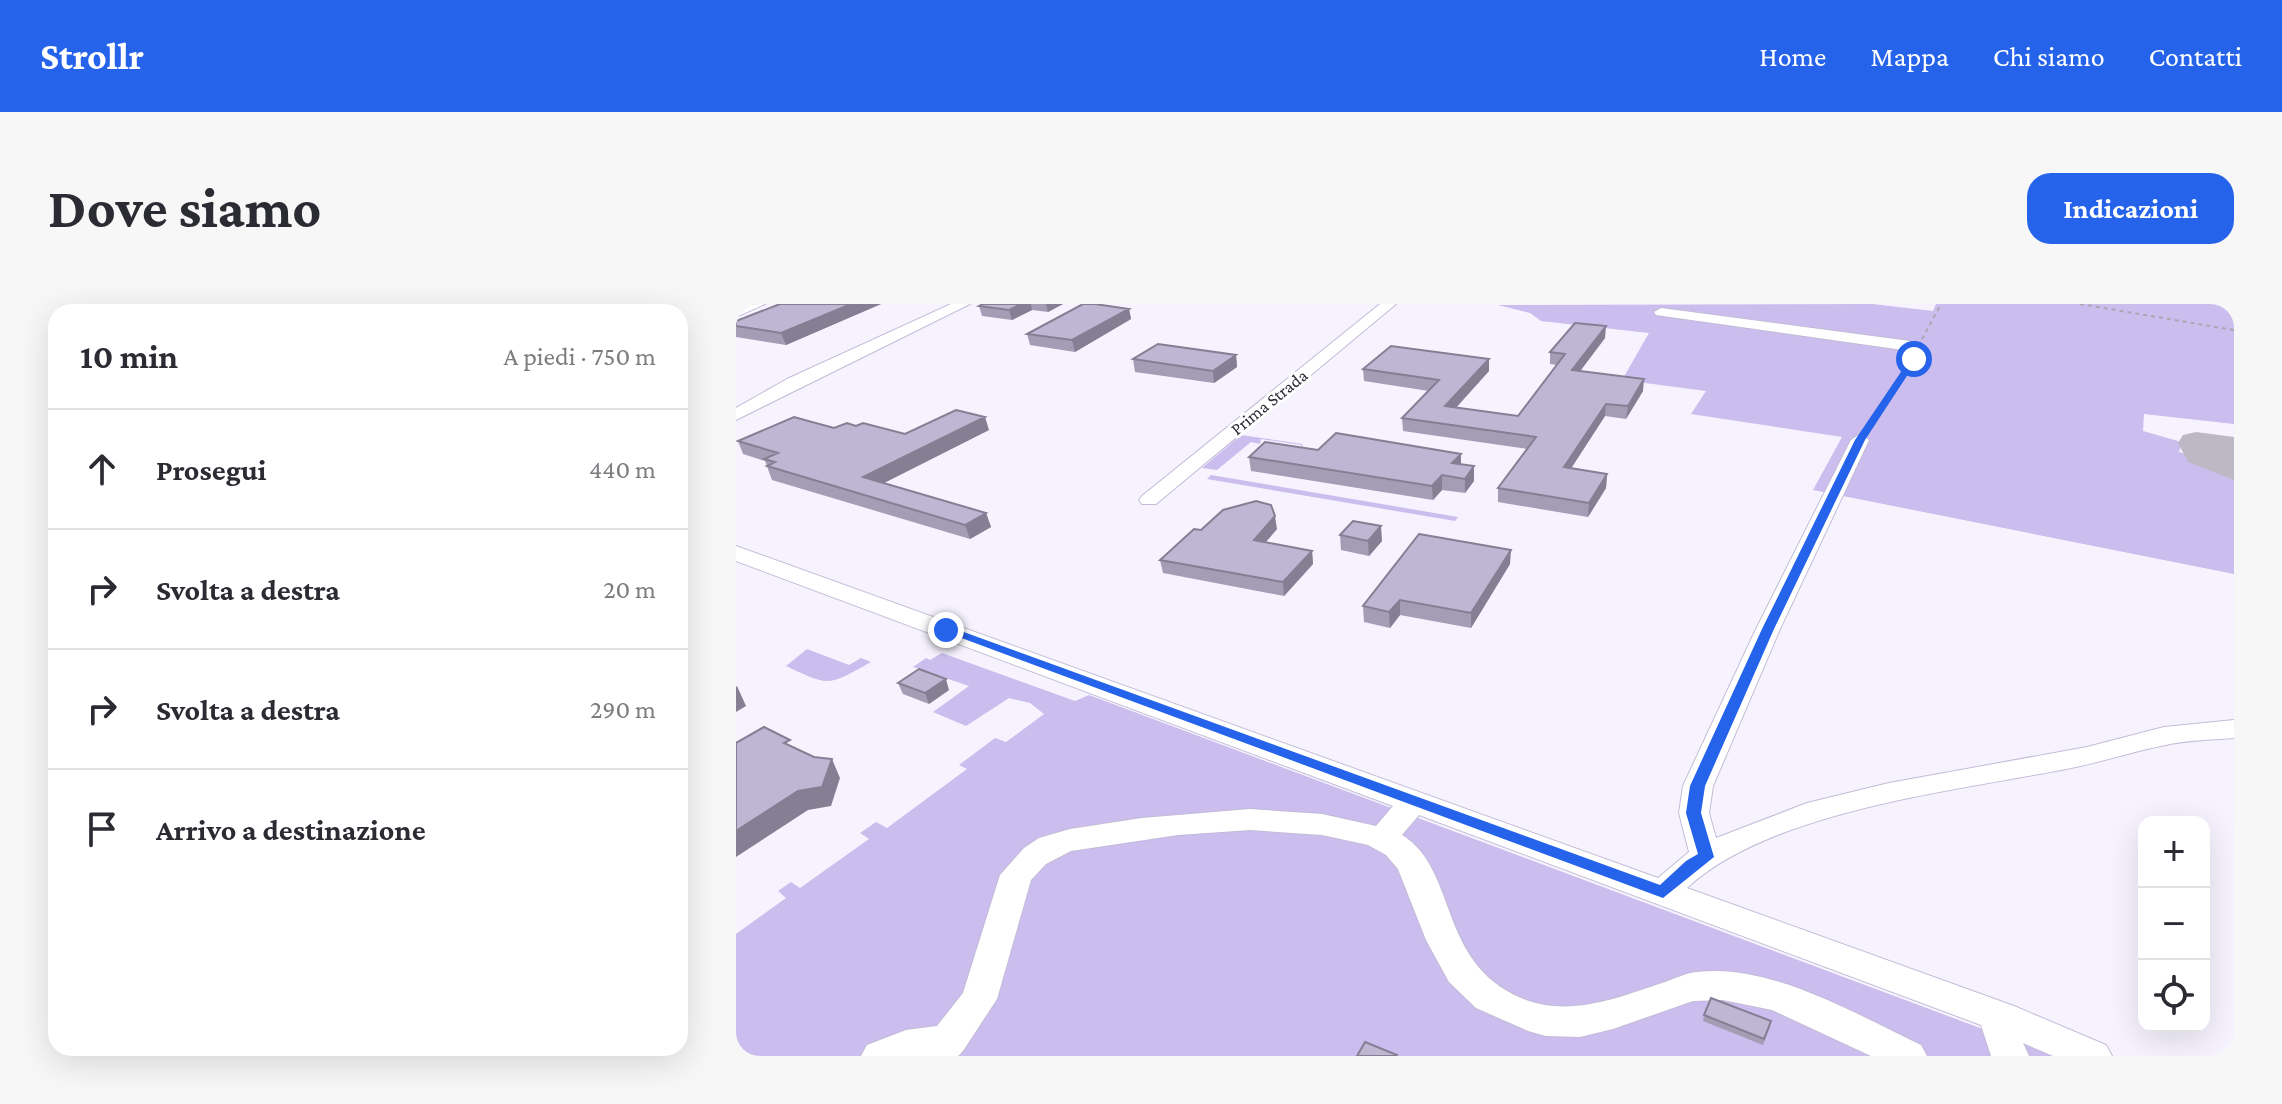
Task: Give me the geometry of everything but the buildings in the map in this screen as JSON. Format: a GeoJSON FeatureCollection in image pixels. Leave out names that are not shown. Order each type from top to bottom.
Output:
{"type":"FeatureCollection","features":[{"type":"Feature","properties":{"kind":"street"},"geometry":{"type":"LineString","coordinates":[[736,415],[793,383],[963,304]]}},
{"type":"Feature","properties":{"kind":"street","name":"Prima Strada"},"geometry":{"type":"LineString","coordinates":[[1149,500],[1389,304]]}},
{"type":"Feature","properties":{"kind":"street"},"geometry":{"type":"LineString","coordinates":[[1661,312],[1910,346]]}},
{"type":"Feature","properties":{"kind":"street"},"geometry":{"type":"LineString","coordinates":[[1706,857],[1694,813],[1698,786],[1768,629],[1860,440]]}},
{"type":"Feature","properties":{"kind":"street"},"geometry":{"type":"LineString","coordinates":[[736,553],[2001,1017],[2093,1056]]}},
{"type":"Feature","properties":{"kind":"street"},"geometry":{"type":"LineString","coordinates":[[1663,892],[1692,865],[1774,824],[1847,803],[2074,759],[2164,736],[2234,729]]}},
{"type":"Feature","properties":{"kind":"street"},"geometry":{"type":"LineString","coordinates":[[1384,839],[1395,821],[1415,802]]}},
{"type":"Feature","properties":{"kind":"street"},"geometry":{"type":"LineString","coordinates":[[880,1056],[906,1046],[943,1048],[979,999],[989,975],[1016,875],[1050,846],[1070,840],[1209,821],[1271,818],[1307,820],[1384,839],[1400,849],[1414,866],[1445,950],[1467,983],[1495,1005],[1531,1018],[1562,1024],[1601,1019],[1696,986],[1741,986],[1792,1003],[1908,1056]]}},
{"type":"Feature","properties":{"kind":"street"},"geometry":{"type":"LineString","coordinates":[[2001,1017],[1998,1029],[2010,1056]]}},
{"type":"Feature","properties":{"kind":"path"},"geometry":{"type":"LineString","coordinates":[[1860,440],[1914,359],[1915,353],[1910,346],[1927,336],[1941,304]]}},
{"type":"Feature","properties":{"kind":"path"},"geometry":{"type":"LineString","coordinates":[[2080,304],[2234,330]]}},
{"type":"Feature","properties":{"kind":"shaded area"},"geometry":{"type":"Polygon","coordinates":[[[1872,304],[1933,311],[1936,304],[2234,304],[2234,424],[2144,414],[2143,431],[2178,441],[2181,446],[2179,452],[2215,463],[2234,474],[2234,574],[1813,490],[1842,437],[1691,414],[1706,391],[1622,380],[1649,333],[1541,321],[1530,313],[1498,305],[1872,304]]]}},
{"type":"Feature","properties":{"kind":"shaded area"},"geometry":{"type":"Polygon","coordinates":[[[1241,435],[1302,444],[1304,449],[1301,445],[1261,439],[1260,444],[1251,442],[1217,470],[1202,468],[1241,435]]]}},
{"type":"Feature","properties":{"kind":"shaded area"},"geometry":{"type":"Polygon","coordinates":[[[1211,475],[1458,517],[1455,521],[1207,479],[1211,475]]]}},
{"type":"Feature","properties":{"kind":"shaded area"},"geometry":{"type":"Polygon","coordinates":[[[807,649],[849,665],[861,658],[871,662],[846,676],[821,680],[786,666],[807,649]]]}},
{"type":"Feature","properties":{"kind":"shaded area"},"geometry":{"type":"Polygon","coordinates":[[[942,653],[1075,701],[1089,695],[2055,1056],[736,1056],[736,934],[786,898],[778,891],[791,882],[800,888],[869,839],[860,833],[876,822],[887,828],[967,769],[959,765],[995,738],[1006,742],[1044,714],[1030,703],[1009,698],[966,726],[933,712],[969,686],[913,667],[926,658],[930,660],[942,653]]]}},
{"type":"Feature","properties":{"kind":"taxiway"},"geometry":{"type":"LineString","coordinates":[[2234,448],[2196,443],[2201,454],[2234,469]]}},
{"type":"Feature","properties":{"kind":"route"},"geometry":{"type":"LineString","coordinates":[[946,630],[1663,892],[1692,865],[1706,857],[1694,813],[1698,786],[1768,629],[1860,440],[1914,359]]}}]}
